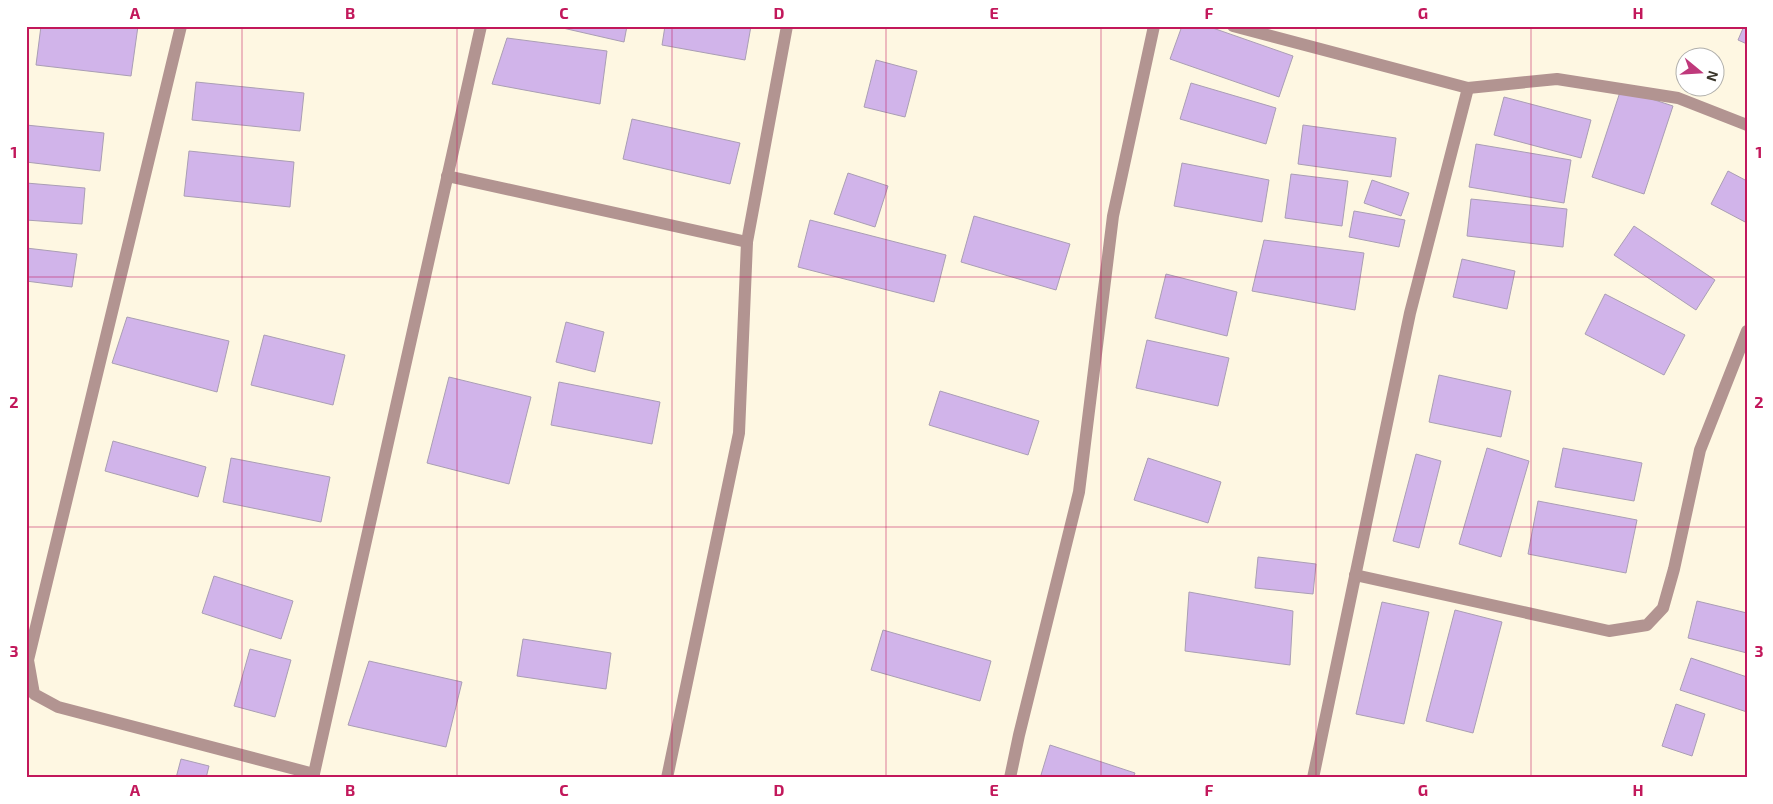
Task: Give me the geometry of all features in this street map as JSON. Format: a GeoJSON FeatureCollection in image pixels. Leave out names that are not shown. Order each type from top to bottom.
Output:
{"type":"FeatureCollection","features":[{"type":"Feature","properties":{"kind":"street"},"geometry":{"type":"LineString","coordinates":[[181,26],[28,660],[34,694],[58,707],[313,776],[481,26]]}},
{"type":"Feature","properties":{"kind":"street"},"geometry":{"type":"LineString","coordinates":[[667,778],[739,433],[747,242],[787,26]]}},
{"type":"Feature","properties":{"kind":"street"},"geometry":{"type":"LineString","coordinates":[[1010,778],[1080,492],[1113,216],[1154,26]]}},
{"type":"Feature","properties":{"kind":"street"},"geometry":{"type":"LineString","coordinates":[[1233,26],[1468,88],[1558,79],[1678,98],[1747,125]]}},
{"type":"Feature","properties":{"kind":"street"},"geometry":{"type":"LineString","coordinates":[[1313,778],[1410,313],[1468,88]]}},
{"type":"Feature","properties":{"kind":"street"},"geometry":{"type":"LineString","coordinates":[[447,176],[747,242]]}},
{"type":"Feature","properties":{"kind":"street"},"geometry":{"type":"LineString","coordinates":[[1355,576],[1609,631],[1647,625],[1663,608],[1674,569],[1700,450],[1747,331]]}},
{"type":"Feature","properties":{"kind":"building"},"geometry":{"type":"Polygon","coordinates":[[[41,26],[138,26],[131,76],[36,65],[41,26]]]}},
{"type":"Feature","properties":{"kind":"building"},"geometry":{"type":"Polygon","coordinates":[[[554,26],[627,26],[624,42],[554,26]]]}},
{"type":"Feature","properties":{"kind":"building"},"geometry":{"type":"Polygon","coordinates":[[[665,26],[751,26],[745,60],[662,45],[665,26]]]}},
{"type":"Feature","properties":{"kind":"building"},"geometry":{"type":"Polygon","coordinates":[[[1182,26],[1207,26],[1293,56],[1279,97],[1170,59],[1182,26]]]}},
{"type":"Feature","properties":{"kind":"building"},"geometry":{"type":"Polygon","coordinates":[[[1744,26],[1747,26],[1747,44],[1738,40],[1744,26]]]}},
{"type":"Feature","properties":{"kind":"building"},"geometry":{"type":"Polygon","coordinates":[[[507,38],[607,51],[600,104],[492,84],[507,38]]]}},
{"type":"Feature","properties":{"kind":"building"},"geometry":{"type":"Polygon","coordinates":[[[876,60],[917,71],[905,117],[864,107],[876,60]]]}},
{"type":"Feature","properties":{"kind":"building"},"geometry":{"type":"Polygon","coordinates":[[[196,82],[304,93],[300,131],[192,120],[196,82]]]}},
{"type":"Feature","properties":{"kind":"building"},"geometry":{"type":"Polygon","coordinates":[[[1191,83],[1276,108],[1266,144],[1180,119],[1191,83]]]}},
{"type":"Feature","properties":{"kind":"building"},"geometry":{"type":"Polygon","coordinates":[[[1621,89],[1673,106],[1644,194],[1592,177],[1621,89]]]}},
{"type":"Feature","properties":{"kind":"building"},"geometry":{"type":"Polygon","coordinates":[[[1504,97],[1591,120],[1581,158],[1494,135],[1504,97]]]}},
{"type":"Feature","properties":{"kind":"building"},"geometry":{"type":"Polygon","coordinates":[[[632,119],[740,143],[730,184],[623,159],[632,119]]]}},
{"type":"Feature","properties":{"kind":"building"},"geometry":{"type":"Polygon","coordinates":[[[26,125],[104,133],[100,171],[26,162],[26,125]]]}},
{"type":"Feature","properties":{"kind":"building"},"geometry":{"type":"Polygon","coordinates":[[[1303,125],[1396,138],[1391,177],[1298,164],[1303,125]]]}},
{"type":"Feature","properties":{"kind":"building"},"geometry":{"type":"Polygon","coordinates":[[[1476,144],[1571,160],[1564,203],[1469,187],[1476,144]]]}},
{"type":"Feature","properties":{"kind":"building"},"geometry":{"type":"Polygon","coordinates":[[[189,151],[294,162],[290,207],[184,196],[189,151]]]}},
{"type":"Feature","properties":{"kind":"building"},"geometry":{"type":"Polygon","coordinates":[[[1182,163],[1269,180],[1262,222],[1174,206],[1182,163]]]}},
{"type":"Feature","properties":{"kind":"building"},"geometry":{"type":"Polygon","coordinates":[[[1728,171],[1747,181],[1747,223],[1711,204],[1728,171]]]}},
{"type":"Feature","properties":{"kind":"building"},"geometry":{"type":"Polygon","coordinates":[[[848,173],[888,186],[875,227],[834,214],[848,173]]]}},
{"type":"Feature","properties":{"kind":"building"},"geometry":{"type":"Polygon","coordinates":[[[1291,174],[1348,181],[1342,226],[1285,218],[1291,174]]]}},
{"type":"Feature","properties":{"kind":"building"},"geometry":{"type":"Polygon","coordinates":[[[1372,180],[1409,193],[1401,216],[1364,203],[1372,180]]]}},
{"type":"Feature","properties":{"kind":"building"},"geometry":{"type":"Polygon","coordinates":[[[26,183],[85,188],[82,224],[26,220],[26,183]]]}},
{"type":"Feature","properties":{"kind":"building"},"geometry":{"type":"Polygon","coordinates":[[[1471,199],[1567,209],[1563,247],[1467,236],[1471,199]]]}},
{"type":"Feature","properties":{"kind":"building"},"geometry":{"type":"Polygon","coordinates":[[[1354,211],[1405,220],[1399,247],[1349,237],[1354,211]]]}},
{"type":"Feature","properties":{"kind":"building"},"geometry":{"type":"Polygon","coordinates":[[[974,216],[1070,244],[1056,290],[961,262],[974,216]]]}},
{"type":"Feature","properties":{"kind":"building"},"geometry":{"type":"Polygon","coordinates":[[[810,220],[946,255],[934,302],[798,267],[810,220]]]}},
{"type":"Feature","properties":{"kind":"building"},"geometry":{"type":"Polygon","coordinates":[[[1634,226],[1715,280],[1696,310],[1614,255],[1634,226]]]}},
{"type":"Feature","properties":{"kind":"building"},"geometry":{"type":"Polygon","coordinates":[[[1264,240],[1364,253],[1355,310],[1252,291],[1264,240]]]}},
{"type":"Feature","properties":{"kind":"building"},"geometry":{"type":"Polygon","coordinates":[[[26,248],[77,254],[72,287],[26,281],[26,248]]]}},
{"type":"Feature","properties":{"kind":"building"},"geometry":{"type":"Polygon","coordinates":[[[1462,259],[1515,271],[1507,309],[1453,297],[1462,259]]]}},
{"type":"Feature","properties":{"kind":"building"},"geometry":{"type":"Polygon","coordinates":[[[1166,274],[1237,292],[1227,336],[1155,318],[1166,274]]]}},
{"type":"Feature","properties":{"kind":"building"},"geometry":{"type":"Polygon","coordinates":[[[1605,294],[1685,335],[1664,375],[1585,334],[1605,294]]]}},
{"type":"Feature","properties":{"kind":"building"},"geometry":{"type":"Polygon","coordinates":[[[127,317],[229,341],[217,392],[112,363],[127,317]]]}},
{"type":"Feature","properties":{"kind":"building"},"geometry":{"type":"Polygon","coordinates":[[[566,322],[604,332],[595,372],[556,362],[566,322]]]}},
{"type":"Feature","properties":{"kind":"building"},"geometry":{"type":"Polygon","coordinates":[[[264,335],[345,355],[333,405],[251,385],[264,335]]]}},
{"type":"Feature","properties":{"kind":"building"},"geometry":{"type":"Polygon","coordinates":[[[1147,340],[1229,358],[1218,406],[1136,388],[1147,340]]]}},
{"type":"Feature","properties":{"kind":"building"},"geometry":{"type":"Polygon","coordinates":[[[1439,375],[1511,391],[1501,437],[1429,422],[1439,375]]]}},
{"type":"Feature","properties":{"kind":"building"},"geometry":{"type":"Polygon","coordinates":[[[449,377],[531,397],[509,484],[427,463],[449,377]]]}},
{"type":"Feature","properties":{"kind":"building"},"geometry":{"type":"Polygon","coordinates":[[[559,382],[660,402],[652,444],[551,425],[559,382]]]}},
{"type":"Feature","properties":{"kind":"building"},"geometry":{"type":"Polygon","coordinates":[[[940,391],[1039,421],[1028,455],[929,425],[940,391]]]}},
{"type":"Feature","properties":{"kind":"building"},"geometry":{"type":"Polygon","coordinates":[[[113,441],[206,467],[198,497],[105,471],[113,441]]]}},
{"type":"Feature","properties":{"kind":"building"},"geometry":{"type":"Polygon","coordinates":[[[1487,448],[1529,461],[1501,557],[1459,544],[1487,448]]]}},
{"type":"Feature","properties":{"kind":"building"},"geometry":{"type":"Polygon","coordinates":[[[1563,448],[1642,463],[1634,501],[1555,487],[1563,448]]]}},
{"type":"Feature","properties":{"kind":"building"},"geometry":{"type":"Polygon","coordinates":[[[1416,454],[1441,461],[1419,548],[1393,541],[1416,454]]]}},
{"type":"Feature","properties":{"kind":"building"},"geometry":{"type":"Polygon","coordinates":[[[231,458],[330,477],[321,522],[223,502],[231,458]]]}},
{"type":"Feature","properties":{"kind":"building"},"geometry":{"type":"Polygon","coordinates":[[[1148,458],[1221,482],[1208,523],[1134,500],[1148,458]]]}},
{"type":"Feature","properties":{"kind":"building"},"geometry":{"type":"Polygon","coordinates":[[[1538,501],[1637,520],[1626,573],[1528,554],[1538,501]]]}},
{"type":"Feature","properties":{"kind":"building"},"geometry":{"type":"Polygon","coordinates":[[[1258,557],[1316,564],[1313,594],[1255,588],[1258,557]]]}},
{"type":"Feature","properties":{"kind":"building"},"geometry":{"type":"Polygon","coordinates":[[[214,576],[293,601],[281,639],[202,613],[214,576]]]}},
{"type":"Feature","properties":{"kind":"building"},"geometry":{"type":"Polygon","coordinates":[[[1189,592],[1293,611],[1290,665],[1185,651],[1189,592]]]}},
{"type":"Feature","properties":{"kind":"building"},"geometry":{"type":"Polygon","coordinates":[[[1697,601],[1747,613],[1747,653],[1688,638],[1697,601]]]}},
{"type":"Feature","properties":{"kind":"building"},"geometry":{"type":"Polygon","coordinates":[[[1382,602],[1429,612],[1404,724],[1356,714],[1382,602]]]}},
{"type":"Feature","properties":{"kind":"building"},"geometry":{"type":"Polygon","coordinates":[[[1455,610],[1502,622],[1473,733],[1426,721],[1455,610]]]}},
{"type":"Feature","properties":{"kind":"building"},"geometry":{"type":"Polygon","coordinates":[[[883,630],[991,661],[980,701],[871,670],[883,630]]]}},
{"type":"Feature","properties":{"kind":"building"},"geometry":{"type":"Polygon","coordinates":[[[523,639],[611,653],[606,689],[517,676],[523,639]]]}},
{"type":"Feature","properties":{"kind":"building"},"geometry":{"type":"Polygon","coordinates":[[[250,649],[291,660],[275,717],[234,706],[250,649]]]}},
{"type":"Feature","properties":{"kind":"building"},"geometry":{"type":"Polygon","coordinates":[[[1691,658],[1747,677],[1747,712],[1680,690],[1691,658]]]}},
{"type":"Feature","properties":{"kind":"building"},"geometry":{"type":"Polygon","coordinates":[[[369,661],[462,682],[446,747],[348,725],[369,661]]]}},
{"type":"Feature","properties":{"kind":"building"},"geometry":{"type":"Polygon","coordinates":[[[1676,704],[1705,714],[1692,756],[1662,746],[1676,704]]]}},
{"type":"Feature","properties":{"kind":"building"},"geometry":{"type":"Polygon","coordinates":[[[1050,745],[1135,773],[1133,778],[1047,778],[1041,775],[1050,745]]]}},
{"type":"Feature","properties":{"kind":"building"},"geometry":{"type":"Polygon","coordinates":[[[181,759],[209,766],[206,778],[176,778],[181,759]]]}}]}
